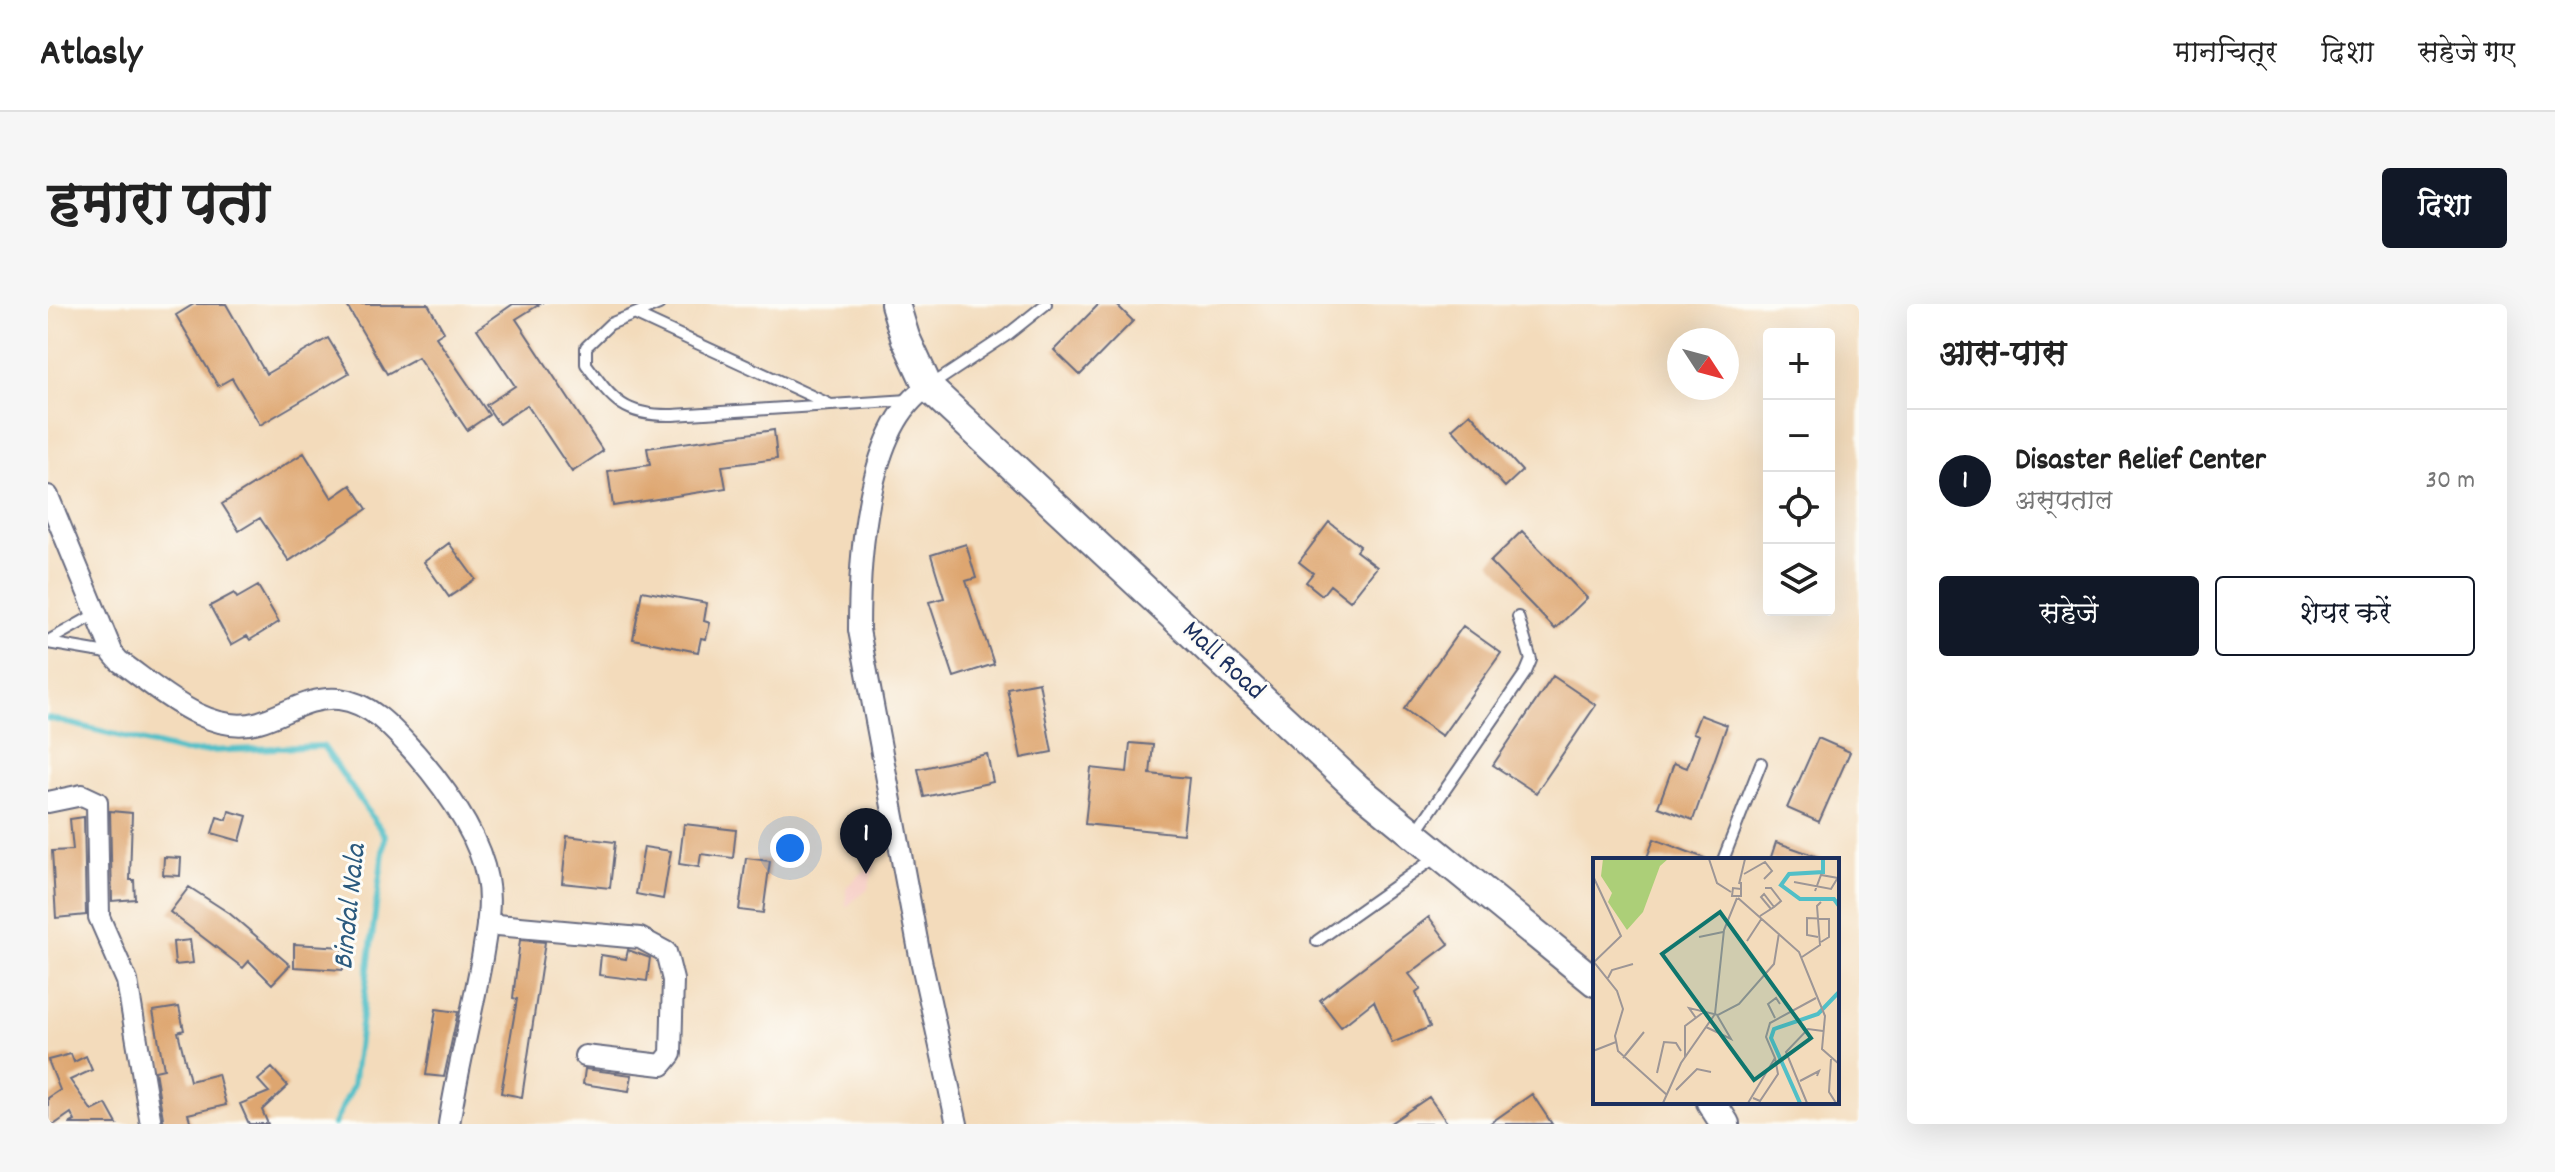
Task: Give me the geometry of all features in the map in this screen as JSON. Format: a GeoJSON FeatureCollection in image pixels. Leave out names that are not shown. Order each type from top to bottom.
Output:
{"type":"FeatureCollection","features":[{"type":"Feature","properties":{"kind":"street","name":"Mall Road"},"geometry":{"type":"LineString","coordinates":[[895,304],[918,394],[1357,788],[1593,980]]}},
{"type":"Feature","properties":{"kind":"street"},"geometry":{"type":"LineString","coordinates":[[918,394],[895,421],[871,494],[859,595],[859,630],[919,951],[957,1124]]}},
{"type":"Feature","properties":{"kind":"street"},"geometry":{"type":"LineString","coordinates":[[48,496],[113,654],[198,714],[224,723],[257,723],[316,699],[341,699],[366,709],[391,726],[439,781],[477,846],[488,881],[487,924],[449,1124]]}},
{"type":"Feature","properties":{"kind":"street"},"geometry":{"type":"LineString","coordinates":[[48,802],[82,795],[97,802],[99,917],[127,981],[151,1124]]}},
{"type":"Feature","properties":{"kind":"street"},"geometry":{"type":"LineString","coordinates":[[487,924],[640,938],[666,952],[673,980],[671,1054],[667,1062],[662,1065],[585,1056]]}},
{"type":"Feature","properties":{"kind":"street"},"geometry":{"type":"LineString","coordinates":[[1712,1104],[1725,1124]]}},
{"type":"Feature","properties":{"kind":"lane"},"geometry":{"type":"LineString","coordinates":[[659,304],[610,324],[586,347],[586,364],[627,410],[643,416],[830,405],[918,394],[1007,335],[1030,310],[1046,304]]}},
{"type":"Feature","properties":{"kind":"lane"},"geometry":{"type":"LineString","coordinates":[[634,314],[830,405]]}},
{"type":"Feature","properties":{"kind":"lane"},"geometry":{"type":"LineString","coordinates":[[48,642],[96,614]]}},
{"type":"Feature","properties":{"kind":"lane"},"geometry":{"type":"LineString","coordinates":[[1415,834],[1526,672],[1531,660],[1518,617]]}},
{"type":"Feature","properties":{"kind":"lane"},"geometry":{"type":"LineString","coordinates":[[48,642],[113,654]]}},
{"type":"Feature","properties":{"kind":"lane"},"geometry":{"type":"LineString","coordinates":[[1724,858],[1761,763]]}},
{"type":"Feature","properties":{"kind":"lane"},"geometry":{"type":"LineString","coordinates":[[1317,941],[1439,854]]}},
{"type":"Feature","properties":{"kind":"shaded area"},"geometry":{"type":"Polygon","coordinates":[[[875,862],[868,889],[846,907],[846,887],[875,862]]]}},
{"type":"Feature","properties":{"kind":"building"},"geometry":{"type":"Polygon","coordinates":[[[194,304],[226,304],[266,374],[328,338],[349,373],[260,425],[232,378],[218,386],[176,315],[194,304]]]}},
{"type":"Feature","properties":{"kind":"building"},"geometry":{"type":"Polygon","coordinates":[[[346,304],[428,304],[444,332],[436,337],[489,415],[467,430],[418,357],[387,374],[346,304]]]}},
{"type":"Feature","properties":{"kind":"building"},"geometry":{"type":"Polygon","coordinates":[[[513,304],[540,304],[516,319],[603,451],[572,472],[527,405],[499,424],[486,405],[515,386],[477,329],[513,304]]]}},
{"type":"Feature","properties":{"kind":"building"},"geometry":{"type":"Polygon","coordinates":[[[1099,304],[1116,304],[1133,321],[1080,375],[1054,350],[1099,304]]]}},
{"type":"Feature","properties":{"kind":"building"},"geometry":{"type":"Polygon","coordinates":[[[1470,413],[1522,471],[1505,487],[1452,429],[1470,413]]]}},
{"type":"Feature","properties":{"kind":"building"},"geometry":{"type":"Polygon","coordinates":[[[774,430],[777,459],[722,466],[726,488],[613,506],[608,471],[650,465],[647,448],[774,430]]]}},
{"type":"Feature","properties":{"kind":"building"},"geometry":{"type":"Polygon","coordinates":[[[304,453],[332,498],[351,485],[367,509],[289,561],[260,518],[239,531],[222,504],[304,453]]]}},
{"type":"Feature","properties":{"kind":"building"},"geometry":{"type":"Polygon","coordinates":[[[1329,522],[1360,546],[1356,551],[1377,567],[1350,601],[1330,585],[1322,595],[1306,582],[1313,573],[1299,562],[1329,522]]]}},
{"type":"Feature","properties":{"kind":"building"},"geometry":{"type":"Polygon","coordinates":[[[1522,531],[1587,598],[1555,629],[1490,562],[1522,531]]]}},
{"type":"Feature","properties":{"kind":"building"},"geometry":{"type":"Polygon","coordinates":[[[449,543],[475,579],[449,597],[424,562],[449,543]]]}},
{"type":"Feature","properties":{"kind":"building"},"geometry":{"type":"Polygon","coordinates":[[[966,544],[976,578],[966,581],[994,664],[954,677],[929,602],[944,598],[931,555],[966,544]]]}},
{"type":"Feature","properties":{"kind":"building"},"geometry":{"type":"Polygon","coordinates":[[[258,586],[279,622],[250,640],[247,636],[231,645],[210,606],[234,593],[237,598],[258,586]]]}},
{"type":"Feature","properties":{"kind":"building"},"geometry":{"type":"Polygon","coordinates":[[[642,591],[707,603],[704,621],[710,623],[706,639],[701,638],[698,652],[633,639],[642,591]]]}},
{"type":"Feature","properties":{"kind":"building"},"geometry":{"type":"Polygon","coordinates":[[[1463,626],[1501,653],[1442,736],[1404,709],[1463,626]]]}},
{"type":"Feature","properties":{"kind":"building"},"geometry":{"type":"Polygon","coordinates":[[[1553,676],[1596,705],[1536,793],[1493,765],[1553,676]]]}},
{"type":"Feature","properties":{"kind":"building"},"geometry":{"type":"Polygon","coordinates":[[[1039,682],[1052,752],[1021,758],[1007,688],[1039,682]]]}},
{"type":"Feature","properties":{"kind":"building"},"geometry":{"type":"Polygon","coordinates":[[[1700,715],[1727,725],[1693,820],[1658,807],[1674,763],[1687,768],[1699,735],[1693,733],[1700,715]]]}},
{"type":"Feature","properties":{"kind":"building"},"geometry":{"type":"Polygon","coordinates":[[[1818,738],[1850,752],[1819,822],[1787,808],[1818,738]]]}},
{"type":"Feature","properties":{"kind":"building"},"geometry":{"type":"Polygon","coordinates":[[[1130,743],[1153,745],[1150,774],[1189,778],[1183,834],[1085,824],[1091,768],[1127,772],[1130,743]]]}},
{"type":"Feature","properties":{"kind":"building"},"geometry":{"type":"Polygon","coordinates":[[[987,754],[993,782],[924,797],[918,769],[987,754]]]}},
{"type":"Feature","properties":{"kind":"building"},"geometry":{"type":"Polygon","coordinates":[[[110,811],[132,813],[130,880],[134,880],[135,899],[112,901],[110,811]]]}},
{"type":"Feature","properties":{"kind":"building"},"geometry":{"type":"Polygon","coordinates":[[[229,811],[247,816],[240,841],[212,833],[217,817],[227,820],[229,811]]]}},
{"type":"Feature","properties":{"kind":"building"},"geometry":{"type":"Polygon","coordinates":[[[84,817],[86,915],[56,918],[52,851],[73,850],[70,819],[84,817]]]}},
{"type":"Feature","properties":{"kind":"building"},"geometry":{"type":"Polygon","coordinates":[[[684,824],[736,830],[733,858],[701,854],[699,867],[679,864],[684,824]]]}},
{"type":"Feature","properties":{"kind":"building"},"geometry":{"type":"Polygon","coordinates":[[[567,836],[615,842],[610,888],[562,883],[567,836]]]}},
{"type":"Feature","properties":{"kind":"building"},"geometry":{"type":"Polygon","coordinates":[[[1654,839],[1704,858],[1647,858],[1654,839]]]}},
{"type":"Feature","properties":{"kind":"building"},"geometry":{"type":"Polygon","coordinates":[[[1776,842],[1821,858],[1771,858],[1776,842]]]}},
{"type":"Feature","properties":{"kind":"building"},"geometry":{"type":"Polygon","coordinates":[[[644,847],[671,851],[663,899],[636,894],[644,847]]]}},
{"type":"Feature","properties":{"kind":"building"},"geometry":{"type":"Polygon","coordinates":[[[164,857],[181,858],[180,876],[163,875],[164,857]]]}},
{"type":"Feature","properties":{"kind":"building"},"geometry":{"type":"Polygon","coordinates":[[[746,858],[770,861],[763,913],[739,910],[746,858]]]}},
{"type":"Feature","properties":{"kind":"building"},"geometry":{"type":"Polygon","coordinates":[[[189,887],[229,913],[290,965],[272,984],[249,961],[243,968],[170,912],[189,887]]]}},
{"type":"Feature","properties":{"kind":"building"},"geometry":{"type":"Polygon","coordinates":[[[1429,917],[1449,944],[1409,974],[1421,989],[1416,993],[1430,1027],[1392,1043],[1374,1001],[1341,1027],[1320,1000],[1429,917]]]}},
{"type":"Feature","properties":{"kind":"building"},"geometry":{"type":"Polygon","coordinates":[[[190,940],[193,963],[175,965],[173,942],[190,940]]]}},
{"type":"Feature","properties":{"kind":"building"},"geometry":{"type":"Polygon","coordinates":[[[520,940],[545,942],[522,1097],[501,1093],[517,999],[513,998],[520,940]]]}},
{"type":"Feature","properties":{"kind":"building"},"geometry":{"type":"Polygon","coordinates":[[[294,944],[343,947],[343,970],[294,967],[294,944]]]}},
{"type":"Feature","properties":{"kind":"building"},"geometry":{"type":"Polygon","coordinates":[[[628,950],[650,958],[647,981],[599,975],[601,955],[626,959],[628,950]]]}},
{"type":"Feature","properties":{"kind":"building"},"geometry":{"type":"Polygon","coordinates":[[[179,1007],[184,1030],[178,1032],[190,1081],[218,1074],[226,1105],[188,1114],[191,1124],[164,1124],[155,1071],[164,1069],[153,1011],[179,1007]]]}},
{"type":"Feature","properties":{"kind":"building"},"geometry":{"type":"Polygon","coordinates":[[[436,1009],[458,1012],[444,1077],[426,1075],[436,1009]]]}},
{"type":"Feature","properties":{"kind":"building"},"geometry":{"type":"Polygon","coordinates":[[[71,1054],[74,1062],[86,1056],[92,1070],[70,1080],[92,1111],[106,1104],[117,1124],[69,1124],[75,1121],[71,1113],[55,1124],[48,1124],[48,1098],[60,1090],[48,1060],[71,1054]]]}},
{"type":"Feature","properties":{"kind":"building"},"geometry":{"type":"Polygon","coordinates":[[[272,1068],[288,1086],[262,1110],[268,1124],[249,1124],[240,1104],[269,1092],[258,1080],[272,1068]]]}},
{"type":"Feature","properties":{"kind":"building"},"geometry":{"type":"Polygon","coordinates":[[[585,1069],[632,1075],[629,1091],[583,1084],[585,1069]]]}},
{"type":"Feature","properties":{"kind":"building"},"geometry":{"type":"Polygon","coordinates":[[[1532,1094],[1552,1124],[1489,1124],[1532,1094]]]}},
{"type":"Feature","properties":{"kind":"building"},"geometry":{"type":"Polygon","coordinates":[[[1429,1097],[1448,1124],[1389,1124],[1429,1097]]]}},
{"type":"Feature","properties":{"kind":"waterway","name":"Bindal Nala"},"geometry":{"type":"LineString","coordinates":[[48,718],[185,752],[323,746],[385,836],[353,1086],[334,1124]]}},
{"type":"Feature","properties":{"kind":"place","name":"Disaster Relief Center"},"geometry":{"type":"Point","coordinates":[866,874]}}]}
